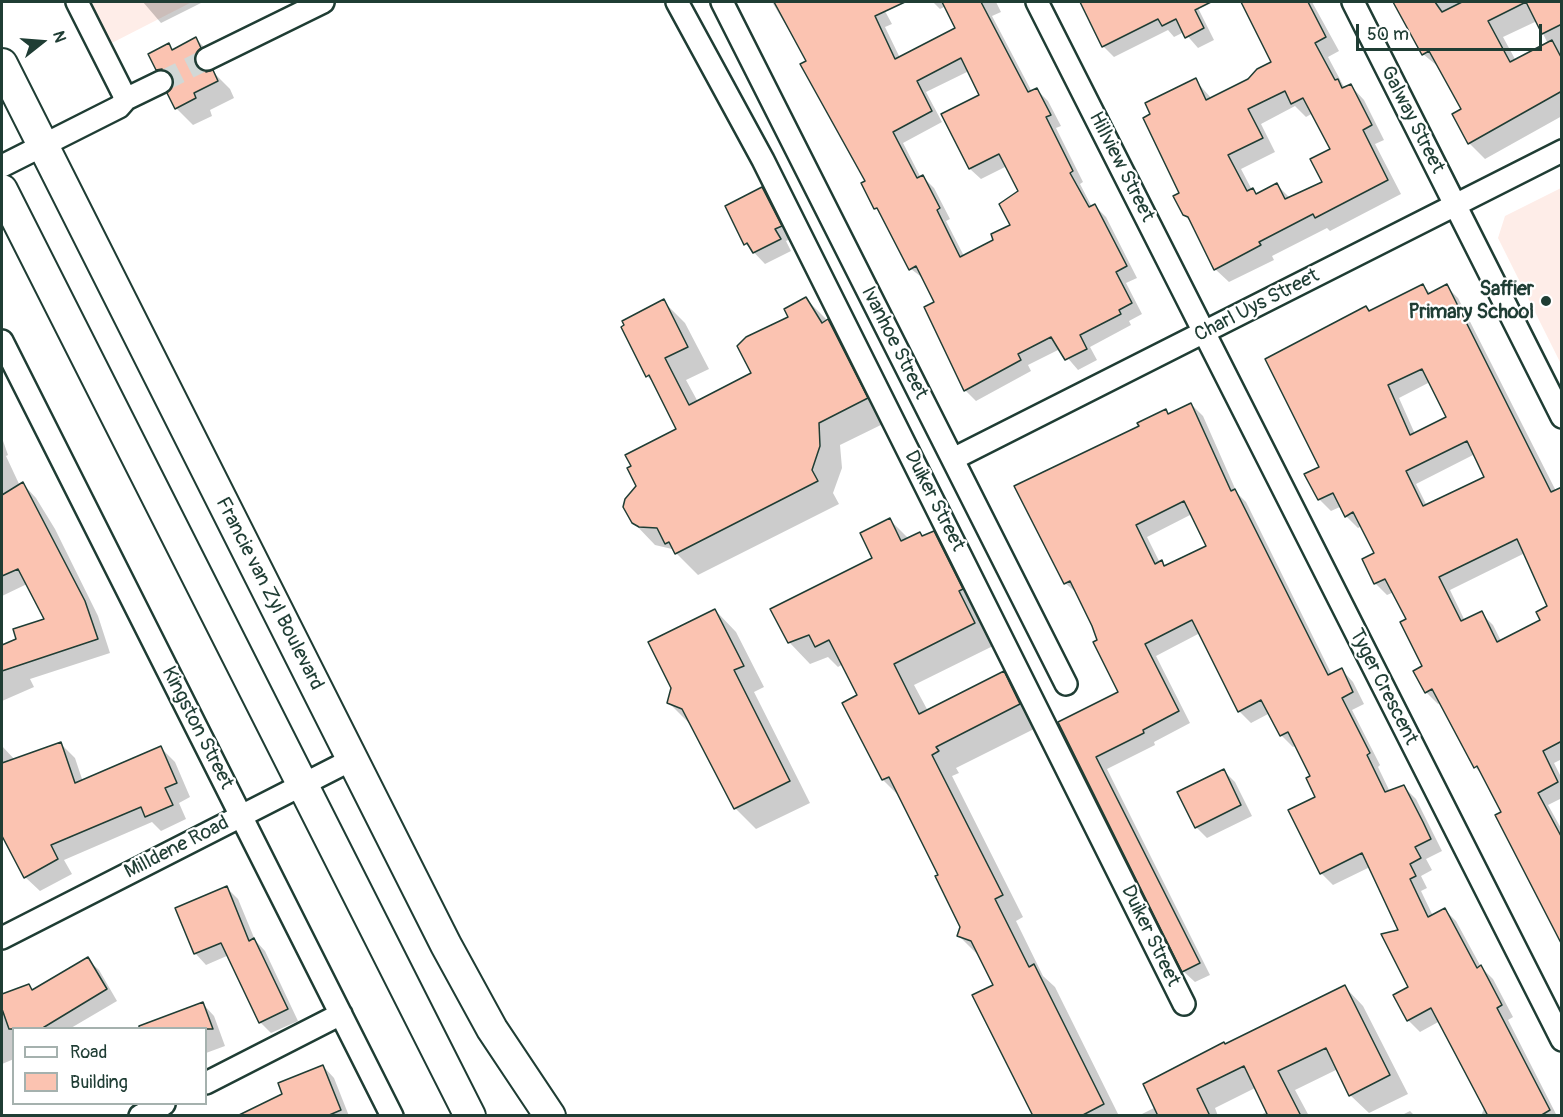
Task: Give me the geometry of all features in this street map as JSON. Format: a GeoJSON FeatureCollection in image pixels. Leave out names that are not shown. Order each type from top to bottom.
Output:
{"type":"FeatureCollection","features":[{"type":"Feature","properties":{"kind":"main road","name":"Francie van Zyl Boulevard"},"geometry":{"type":"LineString","coordinates":[[2,64],[446,945],[492,1029],[550,1116]]}},
{"type":"Feature","properties":{"kind":"main road"},"geometry":{"type":"LineString","coordinates":[[2,190],[470,1116]]}},
{"type":"Feature","properties":{"kind":"main road"},"geometry":{"type":"LineString","coordinates":[[446,945],[483,1036],[531,1116]]}},
{"type":"Feature","properties":{"kind":"street"},"geometry":{"type":"LineString","coordinates":[[77,2],[126,99]]}},
{"type":"Feature","properties":{"kind":"street"},"geometry":{"type":"LineString","coordinates":[[207,59],[323,2]]}},
{"type":"Feature","properties":{"kind":"street","name":"Duiker Street"},"geometry":{"type":"LineString","coordinates":[[677,2],[763,160],[1184,1004]]}},
{"type":"Feature","properties":{"kind":"street","name":"Ivanhoe Street"},"geometry":{"type":"LineString","coordinates":[[723,2],[1066,684]]}},
{"type":"Feature","properties":{"kind":"street","name":"Hillview Street"},"geometry":{"type":"LineString","coordinates":[[1036,2],[1205,333]]}},
{"type":"Feature","properties":{"kind":"street","name":"Galway Street"},"geometry":{"type":"LineString","coordinates":[[1353,2],[1455,206]]}},
{"type":"Feature","properties":{"kind":"street"},"geometry":{"type":"LineString","coordinates":[[2,166],[119,107],[126,99],[161,81]]}},
{"type":"Feature","properties":{"kind":"street","name":"Charl Uys Street"},"geometry":{"type":"LineString","coordinates":[[953,459],[1562,152]]}},
{"type":"Feature","properties":{"kind":"street"},"geometry":{"type":"LineString","coordinates":[[1455,206],[1562,417]]}},
{"type":"Feature","properties":{"kind":"street","name":"Tyger Crescent"},"geometry":{"type":"LineString","coordinates":[[1205,333],[1562,1040]]}},
{"type":"Feature","properties":{"kind":"street","name":"Kingston Street"},"geometry":{"type":"LineString","coordinates":[[2,340],[392,1116]]}},
{"type":"Feature","properties":{"kind":"street","name":"Milldene Road"},"geometry":{"type":"LineString","coordinates":[[2,938],[353,759]]}},
{"type":"Feature","properties":{"kind":"street"},"geometry":{"type":"LineString","coordinates":[[207,1082],[341,1014]]}},
{"type":"Feature","properties":{"kind":"street"},"geometry":{"type":"LineString","coordinates":[[140,1116],[162,1105]]}},
{"type":"Feature","properties":{"kind":"shaded area"},"geometry":{"type":"Polygon","coordinates":[[[78,2],[192,2],[102,48],[78,2]]]}},
{"type":"Feature","properties":{"kind":"shaded area","name":"Saffier Primary School"},"geometry":{"type":"Polygon","coordinates":[[[1561,188],[1561,364],[1498,238],[1505,216],[1561,188]]]}},
{"type":"Feature","properties":{"kind":"building"},"geometry":{"type":"Polygon","coordinates":[[[774,2],[905,2],[875,16],[895,59],[955,28],[942,2],[981,2],[1028,92],[1037,88],[1051,115],[1046,117],[1073,171],[1070,173],[1089,207],[1095,204],[1127,266],[1116,272],[1132,303],[1119,310],[1121,314],[1080,335],[1087,349],[1065,360],[1051,337],[1018,354],[1021,360],[964,391],[924,307],[934,302],[916,266],[909,270],[877,208],[874,209],[861,183],[865,181],[800,64],[806,61],[774,2]],[[961,58],[917,81],[932,111],[893,132],[917,178],[923,175],[940,208],[937,210],[960,257],[993,240],[991,234],[1010,225],[999,204],[1018,191],[999,154],[969,169],[941,114],[979,95],[961,58]]]}},
{"type":"Feature","properties":{"kind":"building"},"geometry":{"type":"Polygon","coordinates":[[[1080,2],[1211,2],[1195,10],[1204,28],[1185,38],[1176,19],[1162,26],[1158,19],[1102,47],[1080,2]]]}},
{"type":"Feature","properties":{"kind":"building"},"geometry":{"type":"Polygon","coordinates":[[[1241,2],[1308,2],[1326,37],[1315,43],[1335,80],[1338,79],[1342,88],[1351,84],[1372,125],[1363,130],[1388,180],[1315,218],[1313,214],[1259,242],[1261,245],[1214,270],[1188,217],[1183,215],[1173,196],[1179,193],[1143,118],[1150,114],[1145,103],[1196,78],[1206,100],[1248,79],[1257,69],[1271,62],[1241,2]],[[1285,91],[1248,109],[1263,138],[1228,155],[1247,191],[1253,188],[1256,194],[1277,183],[1285,199],[1322,182],[1310,159],[1330,149],[1303,98],[1291,104],[1285,91]]]}},
{"type":"Feature","properties":{"kind":"building"},"geometry":{"type":"Polygon","coordinates":[[[1393,2],[1435,2],[1442,12],[1462,2],[1526,2],[1488,21],[1510,62],[1552,40],[1562,59],[1562,91],[1468,144],[1452,114],[1461,109],[1429,51],[1422,55],[1393,2]]]}},
{"type":"Feature","properties":{"kind":"building"},"geometry":{"type":"Polygon","coordinates":[[[1526,2],[1562,2],[1562,24],[1542,34],[1526,2]]]}},
{"type":"Feature","properties":{"kind":"building"},"geometry":{"type":"Polygon","coordinates":[[[196,37],[201,48],[194,58],[196,65],[206,72],[213,70],[218,81],[194,93],[196,98],[175,109],[167,93],[174,83],[172,76],[162,69],[156,70],[148,54],[169,43],[172,50],[196,37]]]}},
{"type":"Feature","properties":{"kind":"building"},"geometry":{"type":"Polygon","coordinates":[[[762,187],[782,226],[775,229],[781,239],[753,253],[747,243],[744,245],[725,206],[762,187]]]}},
{"type":"Feature","properties":{"kind":"building"},"geometry":{"type":"Polygon","coordinates":[[[1423,284],[1428,294],[1447,284],[1551,492],[1562,487],[1562,741],[1543,751],[1558,782],[1538,793],[1562,838],[1562,945],[1495,815],[1501,812],[1477,766],[1474,768],[1432,689],[1425,693],[1413,671],[1422,666],[1400,622],[1406,619],[1385,579],[1374,584],[1362,559],[1374,553],[1353,512],[1345,517],[1333,493],[1318,500],[1304,474],[1319,467],[1265,359],[1366,306],[1369,311],[1423,284]],[[1422,369],[1388,385],[1410,435],[1446,417],[1422,369]],[[1467,441],[1406,471],[1423,506],[1484,477],[1467,441]],[[1517,539],[1439,577],[1461,621],[1482,611],[1497,642],[1540,620],[1536,612],[1547,606],[1517,539]]]}},
{"type":"Feature","properties":{"kind":"building"},"geometry":{"type":"Polygon","coordinates":[[[806,297],[822,323],[828,319],[868,398],[819,423],[820,446],[812,470],[818,481],[675,554],[669,542],[665,544],[657,528],[639,527],[632,523],[623,507],[625,499],[636,486],[627,468],[631,466],[625,455],[676,429],[649,375],[646,377],[621,327],[624,325],[622,321],[664,299],[688,347],[665,358],[689,405],[751,373],[737,346],[746,337],[788,317],[784,309],[806,297]]]}},
{"type":"Feature","properties":{"kind":"building"},"geometry":{"type":"Polygon","coordinates":[[[1191,403],[1231,491],[1235,489],[1328,675],[1342,668],[1353,692],[1342,698],[1370,753],[1367,755],[1385,792],[1404,785],[1431,839],[1415,847],[1421,858],[1410,864],[1416,876],[1410,879],[1428,917],[1445,908],[1477,968],[1481,965],[1502,1005],[1497,1008],[1550,1110],[1540,1116],[1488,1116],[1431,1008],[1407,1021],[1393,995],[1408,987],[1381,934],[1398,930],[1362,853],[1320,874],[1288,810],[1315,797],[1306,778],[1310,776],[1288,732],[1280,736],[1261,700],[1238,712],[1192,620],[1145,644],[1179,711],[1143,730],[1144,733],[1096,757],[1200,963],[1182,972],[1058,722],[1118,692],[1093,642],[1097,640],[1092,626],[1070,581],[1064,584],[1014,486],[1139,426],[1137,423],[1166,409],[1168,414],[1191,403]],[[1184,501],[1136,525],[1155,564],[1162,560],[1164,566],[1206,546],[1184,501]]]}},
{"type":"Feature","properties":{"kind":"building"},"geometry":{"type":"Polygon","coordinates":[[[23,482],[85,601],[98,639],[2,671],[2,645],[16,639],[13,629],[44,619],[18,569],[2,576],[2,495],[23,482]]]}},
{"type":"Feature","properties":{"kind":"building"},"geometry":{"type":"Polygon","coordinates":[[[890,518],[901,541],[920,532],[922,536],[934,531],[963,589],[959,591],[975,623],[894,664],[919,714],[1004,671],[1020,704],[936,747],[939,751],[932,755],[1003,895],[995,899],[1029,967],[1034,964],[1104,1104],[1081,1116],[1033,1116],[972,995],[993,985],[971,941],[957,936],[960,927],[935,876],[938,875],[889,777],[882,780],[842,703],[857,695],[829,640],[815,647],[809,635],[788,643],[770,609],[872,558],[860,533],[890,518]]]}},
{"type":"Feature","properties":{"kind":"building"},"geometry":{"type":"Polygon","coordinates":[[[715,609],[744,666],[734,670],[790,781],[734,809],[682,709],[667,703],[671,688],[648,642],[715,609]]]}},
{"type":"Feature","properties":{"kind":"building"},"geometry":{"type":"Polygon","coordinates":[[[61,742],[75,783],[161,746],[177,783],[165,788],[173,805],[145,817],[141,807],[51,845],[58,859],[24,878],[2,836],[2,763],[61,742]]]}},
{"type":"Feature","properties":{"kind":"building"},"geometry":{"type":"Polygon","coordinates":[[[1224,769],[1241,805],[1195,828],[1177,792],[1224,769]]]}},
{"type":"Feature","properties":{"kind":"building"},"geometry":{"type":"Polygon","coordinates":[[[227,886],[249,941],[254,938],[288,1009],[259,1023],[221,943],[194,954],[175,908],[227,886]]]}},
{"type":"Feature","properties":{"kind":"building"},"geometry":{"type":"Polygon","coordinates":[[[88,957],[107,989],[44,1027],[12,1027],[9,1029],[2,1009],[2,994],[29,984],[32,990],[88,957]]]}},
{"type":"Feature","properties":{"kind":"building"},"geometry":{"type":"Polygon","coordinates":[[[1345,985],[1390,1075],[1349,1096],[1326,1048],[1278,1071],[1301,1116],[1268,1116],[1244,1066],[1197,1089],[1210,1116],[1158,1116],[1143,1084],[1224,1042],[1225,1044],[1345,985]]]}},
{"type":"Feature","properties":{"kind":"building"},"geometry":{"type":"Polygon","coordinates":[[[203,1002],[213,1029],[207,1029],[207,1027],[139,1026],[203,1002]]]}},
{"type":"Feature","properties":{"kind":"building"},"geometry":{"type":"Polygon","coordinates":[[[323,1065],[341,1110],[327,1116],[237,1116],[282,1094],[278,1083],[323,1065]]]}},
{"type":"Feature","properties":{"kind":"tunnel"},"geometry":{"type":"LineString","coordinates":[[161,82],[207,59]]}},
{"type":"Feature","properties":{"kind":"place","name":"Saffier Primary School"},"geometry":{"type":"Point","coordinates":[1546,301]}}]}
